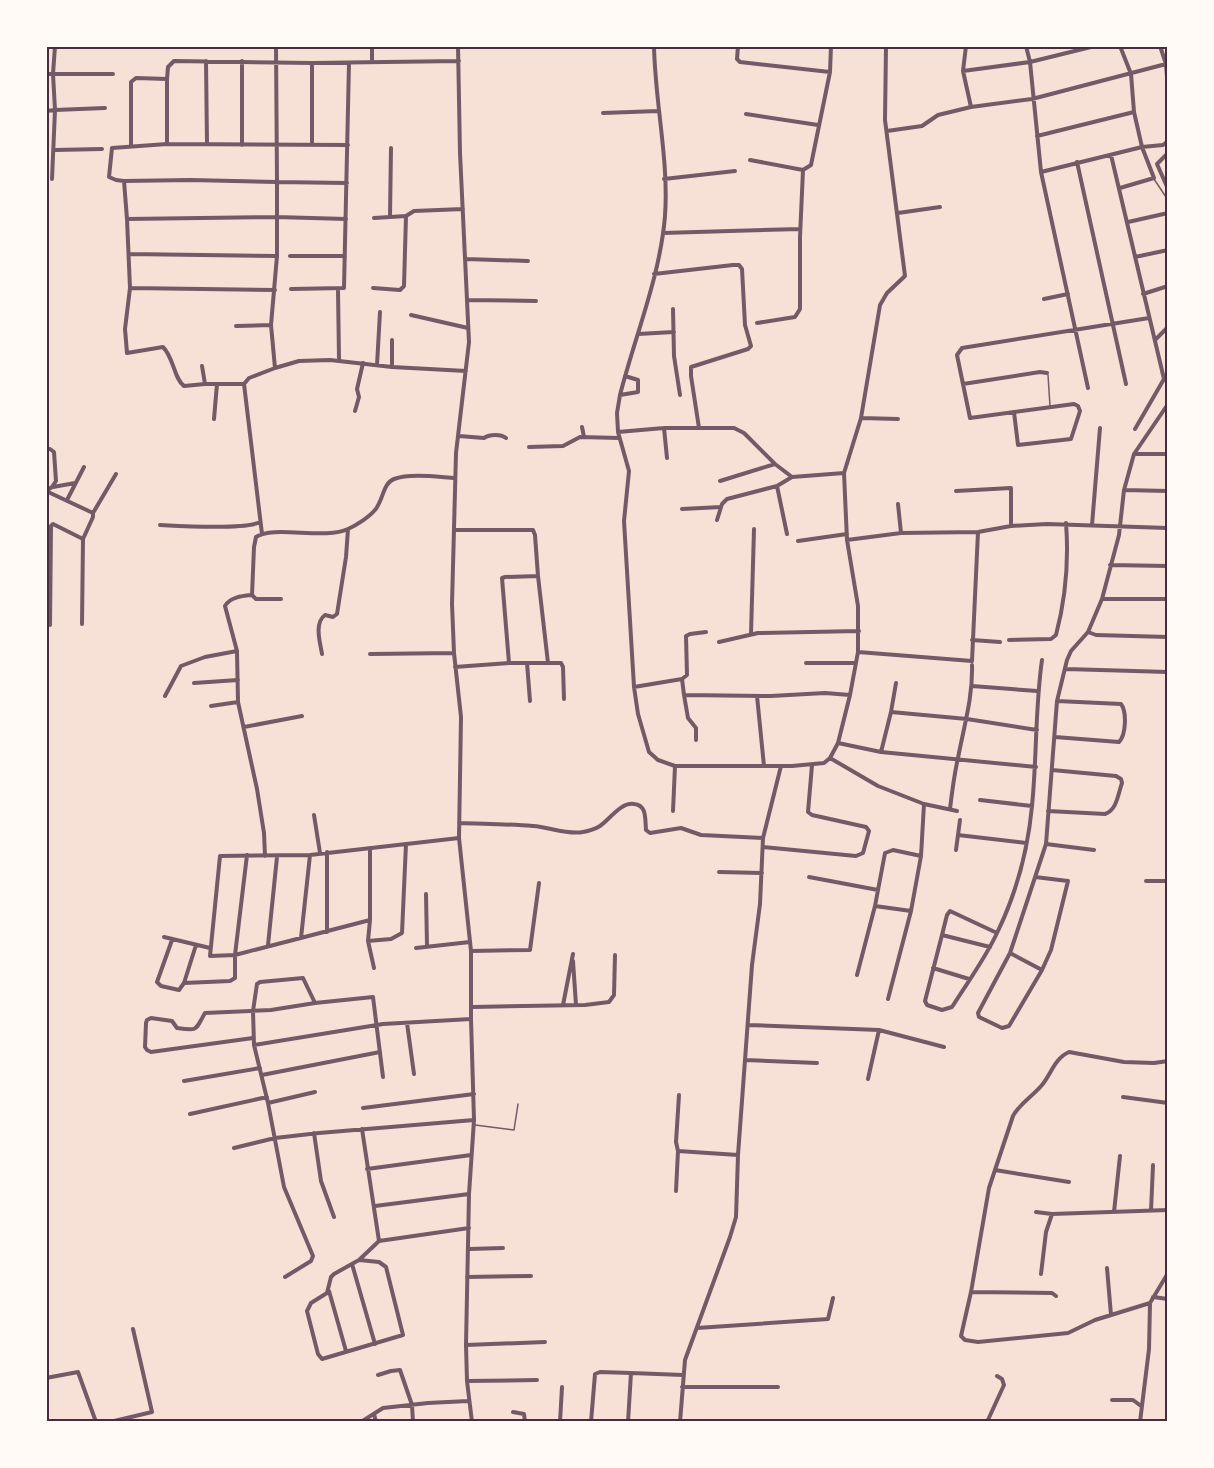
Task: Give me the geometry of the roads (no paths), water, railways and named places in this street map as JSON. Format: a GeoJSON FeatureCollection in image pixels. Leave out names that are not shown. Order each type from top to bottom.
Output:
{"type":"FeatureCollection","features":[{"type":"Feature","properties":{"kind":"street"},"geometry":{"type":"LineString","coordinates":[[52,180],[55,150],[53,74],[55,46]]}},
{"type":"Feature","properties":{"kind":"street"},"geometry":{"type":"LineString","coordinates":[[275,368],[271,325],[277,256],[276,46]]}},
{"type":"Feature","properties":{"kind":"street"},"geometry":{"type":"LineString","coordinates":[[372,46],[372,62]]}},
{"type":"Feature","properties":{"kind":"street"},"geometry":{"type":"LineString","coordinates":[[458,46],[460,153],[468,300],[468,356],[455,478],[452,604],[455,667],[462,717],[459,838],[471,951],[474,1122],[469,1194],[466,1345],[468,1401],[472,1422]]}},
{"type":"Feature","properties":{"kind":"street"},"geometry":{"type":"LineString","coordinates":[[654,46],[665,214],[654,274],[617,413],[619,438],[629,471],[624,521],[634,687],[638,714],[650,752],[658,760],[675,766],[812,765],[824,763],[830,758],[838,743],[850,695],[858,652],[859,631],[858,606],[847,540],[844,473],[861,418],[880,306],[887,293],[905,276],[886,131],[886,46]]}},
{"type":"Feature","properties":{"kind":"street"},"geometry":{"type":"LineString","coordinates":[[738,46],[737,59],[740,62],[830,72]]}},
{"type":"Feature","properties":{"kind":"street"},"geometry":{"type":"LineString","coordinates":[[750,160],[803,170],[811,165],[830,72],[831,46]]}},
{"type":"Feature","properties":{"kind":"street"},"geometry":{"type":"LineString","coordinates":[[966,46],[963,70],[971,107]]}},
{"type":"Feature","properties":{"kind":"street"},"geometry":{"type":"LineString","coordinates":[[1026,46],[1030,62],[1041,172],[1088,388]]}},
{"type":"Feature","properties":{"kind":"street"},"geometry":{"type":"LineString","coordinates":[[963,70],[1030,62],[1095,46]]}},
{"type":"Feature","properties":{"kind":"street"},"geometry":{"type":"LineString","coordinates":[[1120,46],[1131,74],[1134,112],[1142,147],[1154,178],[1120,188]]}},
{"type":"Feature","properties":{"kind":"street"},"geometry":{"type":"LineString","coordinates":[[1160,46],[1166,64],[1167,90]]}},
{"type":"Feature","properties":{"kind":"street"},"geometry":{"type":"LineString","coordinates":[[242,61],[242,145]]}},
{"type":"Feature","properties":{"kind":"street"},"geometry":{"type":"LineString","coordinates":[[167,144],[167,79],[171,62],[459,62]]}},
{"type":"Feature","properties":{"kind":"street"},"geometry":{"type":"LineString","coordinates":[[206,62],[207,144]]}},
{"type":"Feature","properties":{"kind":"street"},"geometry":{"type":"LineString","coordinates":[[312,63],[312,145]]}},
{"type":"Feature","properties":{"kind":"street"},"geometry":{"type":"LineString","coordinates":[[291,290],[344,288],[349,63]]}},
{"type":"Feature","properties":{"kind":"street"},"geometry":{"type":"LineString","coordinates":[[886,131],[922,126],[928,124],[935,116],[971,107],[1032,99],[1166,64]]}},
{"type":"Feature","properties":{"kind":"street"},"geometry":{"type":"LineString","coordinates":[[46,74],[113,74]]}},
{"type":"Feature","properties":{"kind":"street"},"geometry":{"type":"LineString","coordinates":[[130,146],[131,82],[136,78],[167,79]]}},
{"type":"Feature","properties":{"kind":"street"},"geometry":{"type":"LineString","coordinates":[[46,111],[105,108]]}},
{"type":"Feature","properties":{"kind":"street"},"geometry":{"type":"LineString","coordinates":[[603,113],[658,111]]}},
{"type":"Feature","properties":{"kind":"street"},"geometry":{"type":"LineString","coordinates":[[1037,136],[1134,112]]}},
{"type":"Feature","properties":{"kind":"street"},"geometry":{"type":"LineString","coordinates":[[746,114],[818,125]]}},
{"type":"Feature","properties":{"kind":"street"},"geometry":{"type":"LineString","coordinates":[[1041,172],[1142,147],[1163,145],[1167,141]]}},
{"type":"Feature","properties":{"kind":"street"},"geometry":{"type":"LineString","coordinates":[[347,183],[124,181],[110,177],[112,148],[167,144],[348,145]]}},
{"type":"Feature","properties":{"kind":"street"},"geometry":{"type":"LineString","coordinates":[[55,150],[102,148]]}},
{"type":"Feature","properties":{"kind":"street"},"geometry":{"type":"LineString","coordinates":[[390,148],[390,217]]}},
{"type":"Feature","properties":{"kind":"street"},"geometry":{"type":"LineString","coordinates":[[1167,153],[1158,160],[1157,164],[1167,189]]}},
{"type":"Feature","properties":{"kind":"street"},"geometry":{"type":"LineString","coordinates":[[1111,155],[1154,341],[1166,378],[1135,429]]}},
{"type":"Feature","properties":{"kind":"street"},"geometry":{"type":"LineString","coordinates":[[1077,162],[1126,384]]}},
{"type":"Feature","properties":{"kind":"street"},"geometry":{"type":"LineString","coordinates":[[757,323],[795,317],[798,314],[801,290],[800,229],[803,170]]}},
{"type":"Feature","properties":{"kind":"street"},"geometry":{"type":"LineString","coordinates":[[664,179],[735,171]]}},
{"type":"Feature","properties":{"kind":"street"},"geometry":{"type":"LineString","coordinates":[[124,181],[130,288],[125,329],[127,353],[163,347],[172,359],[181,385],[244,384]]}},
{"type":"Feature","properties":{"kind":"street"},"geometry":{"type":"LineString","coordinates":[[898,213],[940,207]]}},
{"type":"Feature","properties":{"kind":"street"},"geometry":{"type":"LineString","coordinates":[[374,218],[406,216],[414,211],[463,209]]}},
{"type":"Feature","properties":{"kind":"street"},"geometry":{"type":"LineString","coordinates":[[1128,222],[1167,213]]}},
{"type":"Feature","properties":{"kind":"street"},"geometry":{"type":"LineString","coordinates":[[373,288],[400,290],[404,286],[406,216]]}},
{"type":"Feature","properties":{"kind":"street"},"geometry":{"type":"LineString","coordinates":[[127,219],[276,217],[346,219]]}},
{"type":"Feature","properties":{"kind":"street"},"geometry":{"type":"LineString","coordinates":[[663,233],[800,229]]}},
{"type":"Feature","properties":{"kind":"street"},"geometry":{"type":"LineString","coordinates":[[1135,257],[1167,250]]}},
{"type":"Feature","properties":{"kind":"street"},"geometry":{"type":"LineString","coordinates":[[129,254],[277,256]]}},
{"type":"Feature","properties":{"kind":"street"},"geometry":{"type":"LineString","coordinates":[[290,256],[345,256]]}},
{"type":"Feature","properties":{"kind":"street"},"geometry":{"type":"LineString","coordinates":[[466,259],[528,261]]}},
{"type":"Feature","properties":{"kind":"street"},"geometry":{"type":"LineString","coordinates":[[654,274],[733,265],[739,265],[742,269],[745,325],[751,346],[748,349],[692,367],[691,376],[699,428]]}},
{"type":"Feature","properties":{"kind":"street"},"geometry":{"type":"LineString","coordinates":[[1143,294],[1167,286]]}},
{"type":"Feature","properties":{"kind":"street"},"geometry":{"type":"LineString","coordinates":[[130,288],[275,290]]}},
{"type":"Feature","properties":{"kind":"street"},"geometry":{"type":"LineString","coordinates":[[338,290],[339,359]]}},
{"type":"Feature","properties":{"kind":"street"},"geometry":{"type":"LineString","coordinates":[[1044,299],[1068,294]]}},
{"type":"Feature","properties":{"kind":"street"},"geometry":{"type":"LineString","coordinates":[[468,300],[536,301]]}},
{"type":"Feature","properties":{"kind":"street"},"geometry":{"type":"LineString","coordinates":[[673,309],[674,356],[680,395]]}},
{"type":"Feature","properties":{"kind":"street"},"geometry":{"type":"LineString","coordinates":[[377,365],[380,312]]}},
{"type":"Feature","properties":{"kind":"street"},"geometry":{"type":"LineString","coordinates":[[411,315],[468,328]]}},
{"type":"Feature","properties":{"kind":"street"},"geometry":{"type":"LineString","coordinates":[[1014,412],[1018,445],[1071,440],[1079,408],[1074,404],[1050,407],[970,418],[957,355],[962,348],[1149,318]]}},
{"type":"Feature","properties":{"kind":"street"},"geometry":{"type":"LineString","coordinates":[[236,326],[271,325]]}},
{"type":"Feature","properties":{"kind":"street"},"geometry":{"type":"LineString","coordinates":[[1154,341],[1167,327]]}},
{"type":"Feature","properties":{"kind":"street"},"geometry":{"type":"LineString","coordinates":[[638,334],[674,332]]}},
{"type":"Feature","properties":{"kind":"street"},"geometry":{"type":"LineString","coordinates":[[392,340],[392,367]]}},
{"type":"Feature","properties":{"kind":"street"},"geometry":{"type":"LineString","coordinates":[[262,534],[244,384],[249,378],[299,362],[339,359],[392,367],[466,371]]}},
{"type":"Feature","properties":{"kind":"street"},"geometry":{"type":"LineString","coordinates":[[355,411],[363,363]]}},
{"type":"Feature","properties":{"kind":"street"},"geometry":{"type":"LineString","coordinates":[[202,366],[205,384]]}},
{"type":"Feature","properties":{"kind":"street"},"geometry":{"type":"LineString","coordinates":[[963,384],[1047,373]]}},
{"type":"Feature","properties":{"kind":"street"},"geometry":{"type":"LineString","coordinates":[[620,395],[638,392],[638,380],[625,376]]}},
{"type":"Feature","properties":{"kind":"street"},"geometry":{"type":"LineString","coordinates":[[213,419],[217,384]]}},
{"type":"Feature","properties":{"kind":"street"},"geometry":{"type":"LineString","coordinates":[[1035,877],[1068,881],[1051,950],[1009,1026],[1002,1028],[983,1020],[978,1013],[1010,953],[1035,877],[1046,844],[1061,681],[1071,651],[1088,632],[1102,599],[1120,527],[1124,490],[1134,454],[1167,404]]}},
{"type":"Feature","properties":{"kind":"street"},"geometry":{"type":"LineString","coordinates":[[861,418],[898,419]]}},
{"type":"Feature","properties":{"kind":"street"},"geometry":{"type":"LineString","coordinates":[[618,432],[729,426],[738,429],[792,477]]}},
{"type":"Feature","properties":{"kind":"street"},"geometry":{"type":"LineString","coordinates":[[582,427],[584,437]]}},
{"type":"Feature","properties":{"kind":"street"},"geometry":{"type":"LineString","coordinates":[[664,428],[667,458]]}},
{"type":"Feature","properties":{"kind":"street"},"geometry":{"type":"LineString","coordinates":[[1092,525],[1100,428]]}},
{"type":"Feature","properties":{"kind":"street"},"geometry":{"type":"LineString","coordinates":[[459,436],[484,438],[488,435],[503,435],[506,438]]}},
{"type":"Feature","properties":{"kind":"street"},"geometry":{"type":"LineString","coordinates":[[529,447],[562,446],[573,439],[584,437],[619,438]]}},
{"type":"Feature","properties":{"kind":"street"},"geometry":{"type":"LineString","coordinates":[[46,449],[51,448],[54,452],[56,481],[46,491]]}},
{"type":"Feature","properties":{"kind":"street"},"geometry":{"type":"LineString","coordinates":[[1134,454],[1167,454]]}},
{"type":"Feature","properties":{"kind":"street"},"geometry":{"type":"LineString","coordinates":[[720,481],[775,464]]}},
{"type":"Feature","properties":{"kind":"street"},"geometry":{"type":"LineString","coordinates":[[67,500],[84,467]]}},
{"type":"Feature","properties":{"kind":"street"},"geometry":{"type":"LineString","coordinates":[[717,520],[721,507],[727,500],[777,486],[792,477],[844,473]]}},
{"type":"Feature","properties":{"kind":"street"},"geometry":{"type":"LineString","coordinates":[[82,624],[83,539],[93,513],[116,474]]}},
{"type":"Feature","properties":{"kind":"street"},"geometry":{"type":"LineString","coordinates":[[281,599],[256,599],[252,595],[256,537],[262,534],[325,533],[348,529],[375,510],[387,485],[393,479],[455,478]]}},
{"type":"Feature","properties":{"kind":"street"},"geometry":{"type":"LineString","coordinates":[[52,487],[76,483]]}},
{"type":"Feature","properties":{"kind":"street"},"geometry":{"type":"LineString","coordinates":[[777,486],[787,534]]}},
{"type":"Feature","properties":{"kind":"street"},"geometry":{"type":"LineString","coordinates":[[956,491],[1011,488],[1011,526]]}},
{"type":"Feature","properties":{"kind":"street"},"geometry":{"type":"LineString","coordinates":[[1124,490],[1167,491]]}},
{"type":"Feature","properties":{"kind":"street"},"geometry":{"type":"LineString","coordinates":[[46,491],[93,513]]}},
{"type":"Feature","properties":{"kind":"street"},"geometry":{"type":"LineString","coordinates":[[898,504],[901,533]]}},
{"type":"Feature","properties":{"kind":"street"},"geometry":{"type":"LineString","coordinates":[[682,509],[721,507]]}},
{"type":"Feature","properties":{"kind":"street"},"geometry":{"type":"LineString","coordinates":[[160,525],[219,527],[251,525],[261,521]]}},
{"type":"Feature","properties":{"kind":"street"},"geometry":{"type":"LineString","coordinates":[[1009,640],[1051,639],[1056,635],[1067,585],[1066,523]]}},
{"type":"Feature","properties":{"kind":"street"},"geometry":{"type":"LineString","coordinates":[[847,540],[901,533],[978,532],[1011,526],[1066,523],[1167,528]]}},
{"type":"Feature","properties":{"kind":"street"},"geometry":{"type":"LineString","coordinates":[[50,625],[51,526],[53,524],[83,539]]}},
{"type":"Feature","properties":{"kind":"street"},"geometry":{"type":"LineString","coordinates":[[322,654],[319,636],[320,621],[325,615],[333,617],[337,614],[348,529]]}},
{"type":"Feature","properties":{"kind":"street"},"geometry":{"type":"LineString","coordinates":[[751,634],[754,529]]}},
{"type":"Feature","properties":{"kind":"street"},"geometry":{"type":"LineString","coordinates":[[455,530],[533,530],[548,663]]}},
{"type":"Feature","properties":{"kind":"street"},"geometry":{"type":"LineString","coordinates":[[858,652],[972,661],[978,532]]}},
{"type":"Feature","properties":{"kind":"street"},"geometry":{"type":"LineString","coordinates":[[798,540],[847,534]]}},
{"type":"Feature","properties":{"kind":"street"},"geometry":{"type":"LineString","coordinates":[[1110,566],[1167,566]]}},
{"type":"Feature","properties":{"kind":"street"},"geometry":{"type":"LineString","coordinates":[[509,663],[502,578],[538,576]]}},
{"type":"Feature","properties":{"kind":"street"},"geometry":{"type":"LineString","coordinates":[[252,595],[237,597],[227,602],[225,606],[237,651],[238,702],[258,789],[265,856]]}},
{"type":"Feature","properties":{"kind":"street"},"geometry":{"type":"LineString","coordinates":[[1102,599],[1167,599]]}},
{"type":"Feature","properties":{"kind":"street"},"geometry":{"type":"LineString","coordinates":[[719,642],[751,634],[859,631]]}},
{"type":"Feature","properties":{"kind":"street"},"geometry":{"type":"LineString","coordinates":[[634,687],[682,679],[687,675],[686,636],[690,633],[706,632]]}},
{"type":"Feature","properties":{"kind":"street"},"geometry":{"type":"LineString","coordinates":[[1088,632],[1096,635],[1167,637]]}},
{"type":"Feature","properties":{"kind":"street"},"geometry":{"type":"LineString","coordinates":[[972,640],[1000,642]]}},
{"type":"Feature","properties":{"kind":"street"},"geometry":{"type":"LineString","coordinates":[[165,696],[181,666],[205,657],[237,651]]}},
{"type":"Feature","properties":{"kind":"street"},"geometry":{"type":"LineString","coordinates":[[370,654],[454,653]]}},
{"type":"Feature","properties":{"kind":"street"},"geometry":{"type":"LineString","coordinates":[[998,933],[950,911],[947,915],[925,1001],[928,1007],[949,1009],[998,933],[1013,895],[1026,843],[1032,806],[1036,767],[1037,692],[1042,660]]}},
{"type":"Feature","properties":{"kind":"street"},"geometry":{"type":"LineString","coordinates":[[455,667],[509,663],[562,664],[564,699]]}},
{"type":"Feature","properties":{"kind":"street"},"geometry":{"type":"LineString","coordinates":[[527,663],[530,701]]}},
{"type":"Feature","properties":{"kind":"street"},"geometry":{"type":"LineString","coordinates":[[806,663],[855,663]]}},
{"type":"Feature","properties":{"kind":"street"},"geometry":{"type":"LineString","coordinates":[[950,809],[957,759],[967,719],[972,686],[972,665]]}},
{"type":"Feature","properties":{"kind":"street"},"geometry":{"type":"LineString","coordinates":[[1066,669],[1167,672]]}},
{"type":"Feature","properties":{"kind":"street"},"geometry":{"type":"LineString","coordinates":[[682,679],[688,718],[696,728],[696,740]]}},
{"type":"Feature","properties":{"kind":"street"},"geometry":{"type":"LineString","coordinates":[[194,683],[238,680]]}},
{"type":"Feature","properties":{"kind":"street"},"geometry":{"type":"LineString","coordinates":[[881,752],[896,683]]}},
{"type":"Feature","properties":{"kind":"street"},"geometry":{"type":"LineString","coordinates":[[972,686],[1037,692]]}},
{"type":"Feature","properties":{"kind":"street"},"geometry":{"type":"LineString","coordinates":[[684,695],[757,696],[825,693],[850,695]]}},
{"type":"Feature","properties":{"kind":"street"},"geometry":{"type":"LineString","coordinates":[[757,696],[764,766]]}},
{"type":"Feature","properties":{"kind":"street"},"geometry":{"type":"LineString","coordinates":[[1055,737],[1119,742],[1123,736],[1125,712],[1121,704],[1058,701]]}},
{"type":"Feature","properties":{"kind":"street"},"geometry":{"type":"LineString","coordinates":[[211,706],[238,702]]}},
{"type":"Feature","properties":{"kind":"street"},"geometry":{"type":"LineString","coordinates":[[891,712],[967,719],[1037,730]]}},
{"type":"Feature","properties":{"kind":"street"},"geometry":{"type":"LineString","coordinates":[[244,728],[302,716]]}},
{"type":"Feature","properties":{"kind":"street"},"geometry":{"type":"LineString","coordinates":[[838,743],[881,752],[1036,767]]}},
{"type":"Feature","properties":{"kind":"street"},"geometry":{"type":"LineString","coordinates":[[830,758],[878,786],[924,804],[957,811]]}},
{"type":"Feature","properties":{"kind":"street"},"geometry":{"type":"LineString","coordinates":[[762,847],[856,856],[863,853],[869,831],[866,827],[812,815],[808,812],[812,765]]}},
{"type":"Feature","properties":{"kind":"street"},"geometry":{"type":"LineString","coordinates":[[673,811],[675,766]]}},
{"type":"Feature","properties":{"kind":"street"},"geometry":{"type":"LineString","coordinates":[[680,1422],[685,1360],[734,1226],[752,964],[760,904],[762,847],[780,766]]}},
{"type":"Feature","properties":{"kind":"street"},"geometry":{"type":"LineString","coordinates":[[1048,811],[1110,813],[1122,783],[1116,776],[1052,770]]}},
{"type":"Feature","properties":{"kind":"street"},"geometry":{"type":"LineString","coordinates":[[980,800],[1032,806]]}},
{"type":"Feature","properties":{"kind":"street"},"geometry":{"type":"LineString","coordinates":[[459,823],[519,825],[574,833],[600,826],[628,804],[636,804],[645,812],[646,830],[651,833],[681,828],[701,835],[763,838]]}},
{"type":"Feature","properties":{"kind":"street"},"geometry":{"type":"LineString","coordinates":[[888,999],[911,911],[921,856],[924,804]]}},
{"type":"Feature","properties":{"kind":"street"},"geometry":{"type":"LineString","coordinates":[[314,815],[320,853]]}},
{"type":"Feature","properties":{"kind":"street"},"geometry":{"type":"LineString","coordinates":[[956,850],[960,820]]}},
{"type":"Feature","properties":{"kind":"street"},"geometry":{"type":"LineString","coordinates":[[958,834],[1026,843]]}},
{"type":"Feature","properties":{"kind":"street"},"geometry":{"type":"LineString","coordinates":[[370,920],[236,955],[210,956],[220,856],[310,855],[459,838]]}},
{"type":"Feature","properties":{"kind":"street"},"geometry":{"type":"LineString","coordinates":[[368,941],[392,939],[402,933],[406,844]]}},
{"type":"Feature","properties":{"kind":"street"},"geometry":{"type":"LineString","coordinates":[[1046,844],[1094,850]]}},
{"type":"Feature","properties":{"kind":"street"},"geometry":{"type":"LineString","coordinates":[[370,848],[368,941],[374,968]]}},
{"type":"Feature","properties":{"kind":"street"},"geometry":{"type":"LineString","coordinates":[[857,975],[887,851],[893,850],[921,856]]}},
{"type":"Feature","properties":{"kind":"street"},"geometry":{"type":"LineString","coordinates":[[327,852],[327,932]]}},
{"type":"Feature","properties":{"kind":"street"},"geometry":{"type":"LineString","coordinates":[[184,983],[232,981],[236,976],[236,955],[247,855]]}},
{"type":"Feature","properties":{"kind":"street"},"geometry":{"type":"LineString","coordinates":[[301,939],[310,855]]}},
{"type":"Feature","properties":{"kind":"street"},"geometry":{"type":"LineString","coordinates":[[268,945],[277,857]]}},
{"type":"Feature","properties":{"kind":"street"},"geometry":{"type":"LineString","coordinates":[[719,872],[762,873]]}},
{"type":"Feature","properties":{"kind":"street"},"geometry":{"type":"LineString","coordinates":[[809,877],[878,890]]}},
{"type":"Feature","properties":{"kind":"street"},"geometry":{"type":"LineString","coordinates":[[1146,881],[1167,881]]}},
{"type":"Feature","properties":{"kind":"street"},"geometry":{"type":"LineString","coordinates":[[471,951],[530,950],[539,883]]}},
{"type":"Feature","properties":{"kind":"street"},"geometry":{"type":"LineString","coordinates":[[426,894],[427,946]]}},
{"type":"Feature","properties":{"kind":"street"},"geometry":{"type":"LineString","coordinates":[[875,906],[911,911]]}},
{"type":"Feature","properties":{"kind":"street"},"geometry":{"type":"LineString","coordinates":[[942,935],[990,947]]}},
{"type":"Feature","properties":{"kind":"street"},"geometry":{"type":"LineString","coordinates":[[164,937],[210,948]]}},
{"type":"Feature","properties":{"kind":"street"},"geometry":{"type":"LineString","coordinates":[[172,939],[157,982],[161,986],[179,990],[184,983],[196,945]]}},
{"type":"Feature","properties":{"kind":"street"},"geometry":{"type":"LineString","coordinates":[[416,948],[470,942]]}},
{"type":"Feature","properties":{"kind":"street"},"geometry":{"type":"LineString","coordinates":[[1010,953],[1042,970]]}},
{"type":"Feature","properties":{"kind":"street"},"geometry":{"type":"LineString","coordinates":[[563,1005],[573,954],[576,1005]]}},
{"type":"Feature","properties":{"kind":"street"},"geometry":{"type":"LineString","coordinates":[[472,1007],[576,1005],[612,1000],[615,955]]}},
{"type":"Feature","properties":{"kind":"street"},"geometry":{"type":"LineString","coordinates":[[933,968],[969,979]]}},
{"type":"Feature","properties":{"kind":"street"},"geometry":{"type":"LineString","coordinates":[[285,1277],[311,1262],[313,1256],[284,1187],[268,1100],[254,1045],[252,1011],[255,988],[260,982],[303,978],[315,1003]]}},
{"type":"Feature","properties":{"kind":"street"},"geometry":{"type":"LineString","coordinates":[[253,1038],[151,1052],[145,1047],[146,1023],[151,1017],[172,1021],[177,1028],[194,1030],[198,1028],[205,1013],[271,1010],[372,996],[383,1077]]}},
{"type":"Feature","properties":{"kind":"street"},"geometry":{"type":"LineString","coordinates":[[254,1045],[375,1025],[471,1019]]}},
{"type":"Feature","properties":{"kind":"street"},"geometry":{"type":"LineString","coordinates":[[406,1023],[414,1074]]}},
{"type":"Feature","properties":{"kind":"street"},"geometry":{"type":"LineString","coordinates":[[748,1025],[879,1030],[944,1047]]}},
{"type":"Feature","properties":{"kind":"street"},"geometry":{"type":"LineString","coordinates":[[868,1079],[879,1030]]}},
{"type":"Feature","properties":{"kind":"street"},"geometry":{"type":"LineString","coordinates":[[262,1075],[380,1052]]}},
{"type":"Feature","properties":{"kind":"street"},"geometry":{"type":"LineString","coordinates":[[1150,1303],[1111,1315],[1068,1333],[972,1341],[962,1339],[961,1336],[971,1292],[978,1241],[995,1170],[1017,1109],[1042,1084],[1063,1054],[1075,1052],[1124,1062],[1167,1061]]}},
{"type":"Feature","properties":{"kind":"street"},"geometry":{"type":"LineString","coordinates":[[746,1060],[817,1063]]}},
{"type":"Feature","properties":{"kind":"street"},"geometry":{"type":"LineString","coordinates":[[184,1081],[260,1068]]}},
{"type":"Feature","properties":{"kind":"street"},"geometry":{"type":"LineString","coordinates":[[190,1114],[315,1092]]}},
{"type":"Feature","properties":{"kind":"street"},"geometry":{"type":"LineString","coordinates":[[363,1108],[474,1094]]}},
{"type":"Feature","properties":{"kind":"street"},"geometry":{"type":"LineString","coordinates":[[676,1191],[679,1095]]}},
{"type":"Feature","properties":{"kind":"street"},"geometry":{"type":"LineString","coordinates":[[1123,1097],[1167,1103]]}},
{"type":"Feature","properties":{"kind":"street"},"geometry":{"type":"LineString","coordinates":[[234,1148],[274,1138],[314,1133],[474,1122]]}},
{"type":"Feature","properties":{"kind":"street"},"geometry":{"type":"LineString","coordinates":[[362,1129],[379,1241]]}},
{"type":"Feature","properties":{"kind":"street"},"geometry":{"type":"LineString","coordinates":[[314,1133],[321,1180],[334,1217]]}},
{"type":"Feature","properties":{"kind":"street"},"geometry":{"type":"LineString","coordinates":[[678,1151],[738,1155]]}},
{"type":"Feature","properties":{"kind":"street"},"geometry":{"type":"LineString","coordinates":[[367,1168],[471,1155]]}},
{"type":"Feature","properties":{"kind":"street"},"geometry":{"type":"LineString","coordinates":[[1114,1212],[1120,1156]]}},
{"type":"Feature","properties":{"kind":"street"},"geometry":{"type":"LineString","coordinates":[[1151,1211],[1153,1165]]}},
{"type":"Feature","properties":{"kind":"street"},"geometry":{"type":"LineString","coordinates":[[995,1170],[1069,1182]]}},
{"type":"Feature","properties":{"kind":"street"},"geometry":{"type":"LineString","coordinates":[[375,1206],[469,1194]]}},
{"type":"Feature","properties":{"kind":"street"},"geometry":{"type":"LineString","coordinates":[[1036,1212],[1052,1214],[1167,1210]]}},
{"type":"Feature","properties":{"kind":"street"},"geometry":{"type":"LineString","coordinates":[[1041,1274],[1046,1232],[1052,1214]]}},
{"type":"Feature","properties":{"kind":"street"},"geometry":{"type":"LineString","coordinates":[[358,1260],[379,1262],[386,1268],[404,1332],[402,1337],[321,1358],[307,1315],[309,1305],[325,1295],[329,1289],[331,1277],[358,1260],[379,1241],[469,1228]]}},
{"type":"Feature","properties":{"kind":"street"},"geometry":{"type":"LineString","coordinates":[[469,1249],[503,1248]]}},
{"type":"Feature","properties":{"kind":"street"},"geometry":{"type":"LineString","coordinates":[[352,1264],[375,1344]]}},
{"type":"Feature","properties":{"kind":"street"},"geometry":{"type":"LineString","coordinates":[[1107,1268],[1111,1315]]}},
{"type":"Feature","properties":{"kind":"street"},"geometry":{"type":"LineString","coordinates":[[1140,1422],[1149,1349],[1150,1303],[1167,1273]]}},
{"type":"Feature","properties":{"kind":"street"},"geometry":{"type":"LineString","coordinates":[[467,1277],[531,1276]]}},
{"type":"Feature","properties":{"kind":"street"},"geometry":{"type":"LineString","coordinates":[[329,1289],[346,1351]]}},
{"type":"Feature","properties":{"kind":"street"},"geometry":{"type":"LineString","coordinates":[[971,1292],[1052,1293],[1056,1296]]}},
{"type":"Feature","properties":{"kind":"street"},"geometry":{"type":"LineString","coordinates":[[1153,1297],[1167,1299]]}},
{"type":"Feature","properties":{"kind":"street"},"geometry":{"type":"LineString","coordinates":[[697,1328],[828,1319],[833,1298]]}},
{"type":"Feature","properties":{"kind":"street"},"geometry":{"type":"LineString","coordinates":[[110,1422],[152,1412],[133,1329]]}},
{"type":"Feature","properties":{"kind":"street"},"geometry":{"type":"LineString","coordinates":[[466,1345],[545,1342]]}},
{"type":"Feature","properties":{"kind":"street"},"geometry":{"type":"LineString","coordinates":[[378,1375],[400,1370],[412,1405],[412,1422]]}},
{"type":"Feature","properties":{"kind":"street"},"geometry":{"type":"LineString","coordinates":[[46,1378],[78,1372],[96,1422]]}},
{"type":"Feature","properties":{"kind":"street"},"geometry":{"type":"LineString","coordinates":[[591,1422],[595,1374],[600,1372],[683,1375]]}},
{"type":"Feature","properties":{"kind":"street"},"geometry":{"type":"LineString","coordinates":[[628,1422],[631,1373]]}},
{"type":"Feature","properties":{"kind":"street"},"geometry":{"type":"LineString","coordinates":[[987,1422],[1003,1387],[1002,1378],[997,1376]]}},
{"type":"Feature","properties":{"kind":"street"},"geometry":{"type":"LineString","coordinates":[[467,1382],[537,1380]]}},
{"type":"Feature","properties":{"kind":"street"},"geometry":{"type":"LineString","coordinates":[[560,1422],[562,1387]]}},
{"type":"Feature","properties":{"kind":"street"},"geometry":{"type":"LineString","coordinates":[[682,1387],[777,1387]]}},
{"type":"Feature","properties":{"kind":"street"},"geometry":{"type":"LineString","coordinates":[[1112,1400],[1132,1400],[1141,1407]]}},
{"type":"Feature","properties":{"kind":"street"},"geometry":{"type":"LineString","coordinates":[[361,1422],[383,1408],[468,1401]]}},
{"type":"Feature","properties":{"kind":"street"},"geometry":{"type":"LineString","coordinates":[[513,1412],[522,1413],[525,1422]]}},
{"type":"Feature","properties":{"kind":"street"},"geometry":{"type":"LineString","coordinates":[[374,1414],[375,1422]]}},
{"type":"Feature","properties":{"kind":"lane"},"geometry":{"type":"LineString","coordinates":[[1154,178],[1167,200]]}},
{"type":"Feature","properties":{"kind":"lane"},"geometry":{"type":"LineString","coordinates":[[1047,373],[1050,407]]}},
{"type":"Feature","properties":{"kind":"lane"},"geometry":{"type":"LineString","coordinates":[[474,1122],[514,1130],[518,1104]]}}]}
